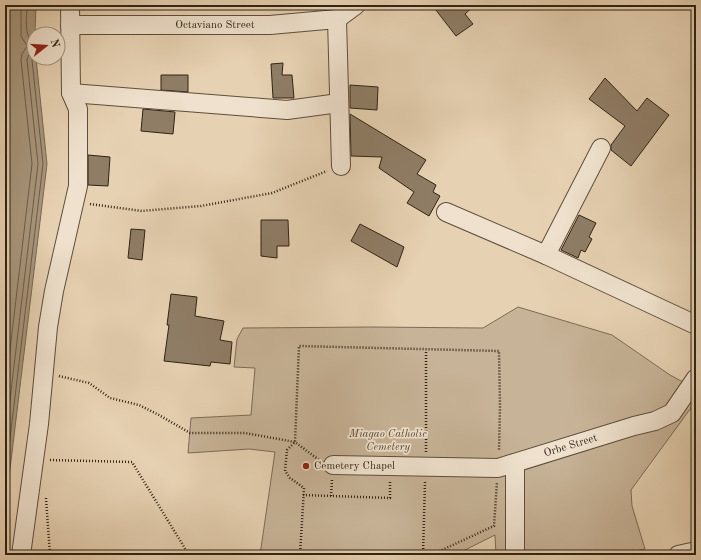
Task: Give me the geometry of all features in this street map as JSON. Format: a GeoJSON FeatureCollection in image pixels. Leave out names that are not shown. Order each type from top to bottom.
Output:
{"type":"FeatureCollection","features":[{"type":"Feature","properties":{"kind":"street"},"geometry":{"type":"LineString","coordinates":[[21,555],[45,373],[48,327],[54,291],[76,202],[79,161],[78,109],[71,93],[70,5]]}},
{"type":"Feature","properties":{"kind":"street","name":"Octaviano Street"},"geometry":{"type":"LineString","coordinates":[[70,25],[270,25],[337,18],[356,5]]}},
{"type":"Feature","properties":{"kind":"street"},"geometry":{"type":"LineString","coordinates":[[337,18],[340,166]]}},
{"type":"Feature","properties":{"kind":"street"},"geometry":{"type":"LineString","coordinates":[[71,93],[287,110],[339,103]]}},
{"type":"Feature","properties":{"kind":"street"},"geometry":{"type":"LineString","coordinates":[[546,255],[601,148]]}},
{"type":"Feature","properties":{"kind":"street"},"geometry":{"type":"LineString","coordinates":[[446,212],[546,255],[696,325]]}},
{"type":"Feature","properties":{"kind":"street","name":"Orbe Street"},"geometry":{"type":"LineString","coordinates":[[333,465],[507,465],[655,421],[672,413],[696,378]]}},
{"type":"Feature","properties":{"kind":"street"},"geometry":{"type":"LineString","coordinates":[[507,465],[515,555]]}},
{"type":"Feature","properties":{"kind":"street"},"geometry":{"type":"LineString","coordinates":[[678,555],[696,551]]}},
{"type":"Feature","properties":{"kind":"path"},"geometry":{"type":"LineString","coordinates":[[76,202],[142,211],[201,206],[272,193],[340,166]]}},
{"type":"Feature","properties":{"kind":"path"},"geometry":{"type":"LineString","coordinates":[[300,555],[304,488],[290,478],[285,471],[287,450],[295,442],[299,346],[499,351],[500,406],[507,465],[494,526],[432,555]]}},
{"type":"Feature","properties":{"kind":"path"},"geometry":{"type":"LineString","coordinates":[[45,373],[90,383],[110,398],[139,405],[190,433],[245,433],[295,442],[318,460],[333,465]]}},
{"type":"Feature","properties":{"kind":"path"},"geometry":{"type":"LineString","coordinates":[[34,459],[132,462],[189,555]]}},
{"type":"Feature","properties":{"kind":"path"},"geometry":{"type":"LineString","coordinates":[[303,495],[390,498],[390,466]]}},
{"type":"Feature","properties":{"kind":"green space","name":"Miagao Catholic Cemetery"},"geometry":{"type":"Polygon","coordinates":[[[518,307],[612,335],[670,375],[696,389],[696,401],[631,490],[632,506],[645,549],[617,555],[496,555],[495,535],[455,555],[260,555],[275,452],[249,449],[188,453],[191,418],[251,415],[255,368],[234,367],[237,339],[243,328],[483,328],[518,307]]]}},
{"type":"Feature","properties":{"kind":"water"},"geometry":{"type":"Polygon","coordinates":[[[5,5],[36,5],[35,26],[26,26],[26,66],[37,66],[47,164],[5,510],[5,5]]]}},
{"type":"Feature","properties":{"kind":"building"},"geometry":{"type":"Polygon","coordinates":[[[432,5],[475,5],[465,14],[473,24],[456,36],[432,5]]]}},
{"type":"Feature","properties":{"kind":"building"},"geometry":{"type":"Polygon","coordinates":[[[283,63],[282,75],[292,75],[294,98],[273,98],[271,64],[283,63]]]}},
{"type":"Feature","properties":{"kind":"building"},"geometry":{"type":"Polygon","coordinates":[[[161,75],[188,75],[188,92],[161,90],[161,75]]]}},
{"type":"Feature","properties":{"kind":"building"},"geometry":{"type":"Polygon","coordinates":[[[605,78],[637,111],[647,98],[669,115],[631,166],[611,150],[611,145],[625,126],[589,99],[605,78]]]}},
{"type":"Feature","properties":{"kind":"building"},"geometry":{"type":"Polygon","coordinates":[[[350,85],[378,87],[377,110],[350,108],[350,85]]]}},
{"type":"Feature","properties":{"kind":"building"},"geometry":{"type":"Polygon","coordinates":[[[143,109],[175,112],[173,134],[141,131],[143,109]]]}},
{"type":"Feature","properties":{"kind":"building"},"geometry":{"type":"Polygon","coordinates":[[[350,114],[426,160],[417,174],[436,185],[433,192],[440,196],[429,216],[407,203],[414,192],[379,168],[382,157],[351,156],[350,114]]]}},
{"type":"Feature","properties":{"kind":"building"},"geometry":{"type":"Polygon","coordinates":[[[88,155],[110,157],[108,186],[88,185],[88,155]]]}},
{"type":"Feature","properties":{"kind":"building"},"geometry":{"type":"Polygon","coordinates":[[[579,215],[596,223],[589,237],[592,239],[585,252],[581,250],[578,258],[561,250],[579,215]]]}},
{"type":"Feature","properties":{"kind":"building"},"geometry":{"type":"Polygon","coordinates":[[[261,220],[288,220],[289,246],[277,246],[277,258],[261,256],[261,220]]]}},
{"type":"Feature","properties":{"kind":"building"},"geometry":{"type":"Polygon","coordinates":[[[360,224],[404,247],[397,267],[351,241],[360,224]]]}},
{"type":"Feature","properties":{"kind":"building"},"geometry":{"type":"Polygon","coordinates":[[[131,229],[145,230],[142,260],[128,258],[131,229]]]}},
{"type":"Feature","properties":{"kind":"building"},"geometry":{"type":"Polygon","coordinates":[[[171,294],[197,297],[195,316],[224,321],[220,340],[232,342],[230,364],[211,362],[210,366],[164,361],[169,325],[167,325],[171,294]]]}},
{"type":"Feature","properties":{"kind":"place","name":"Cemetery Chapel"},"geometry":{"type":"Point","coordinates":[306,466]}}]}
